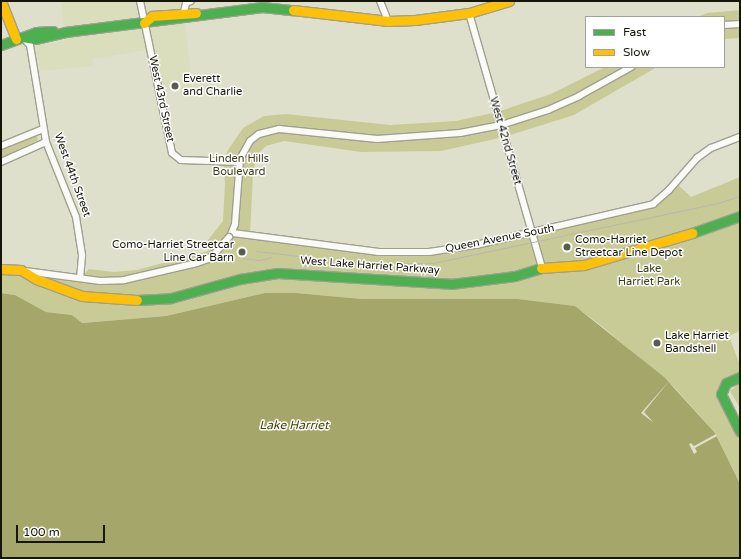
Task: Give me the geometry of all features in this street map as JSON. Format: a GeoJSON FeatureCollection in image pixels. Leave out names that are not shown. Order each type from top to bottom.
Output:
{"type":"FeatureCollection","features":[{"type":"Feature","properties":{"kind":"street","name":"West 44th Street"},"geometry":{"type":"LineString","coordinates":[[1,1],[19,38],[30,45],[46,142],[76,218],[82,256],[80,278]]}},
{"type":"Feature","properties":{"kind":"street","name":"West 43rd Street"},"geometry":{"type":"LineString","coordinates":[[140,1],[172,153],[181,160],[239,162]]}},
{"type":"Feature","properties":{"kind":"street"},"geometry":{"type":"LineString","coordinates":[[184,12],[186,3],[191,1]]}},
{"type":"Feature","properties":{"kind":"street"},"geometry":{"type":"LineString","coordinates":[[380,1],[388,22]]}},
{"type":"Feature","properties":{"kind":"street"},"geometry":{"type":"LineString","coordinates":[[1,46],[19,38],[35,39],[65,32],[262,8],[388,22],[469,14],[508,1]]}},
{"type":"Feature","properties":{"kind":"street"},"geometry":{"type":"LineString","coordinates":[[144,22],[152,16],[184,12],[205,14]]}},
{"type":"Feature","properties":{"kind":"street","name":"West 42nd Street"},"geometry":{"type":"LineString","coordinates":[[469,14],[542,268]]}},
{"type":"Feature","properties":{"kind":"street"},"geometry":{"type":"LineString","coordinates":[[725,25],[740,24]]}},
{"type":"Feature","properties":{"kind":"street"},"geometry":{"type":"LineString","coordinates":[[231,235],[239,162],[250,141],[269,130],[279,129],[377,140],[405,139],[460,133],[501,125],[566,102],[629,68]]}},
{"type":"Feature","properties":{"kind":"street"},"geometry":{"type":"LineString","coordinates":[[1,146],[43,129]]}},
{"type":"Feature","properties":{"kind":"street","name":"Queen Avenue South"},"geometry":{"type":"LineString","coordinates":[[231,235],[373,252],[404,253],[453,249],[532,233],[653,204],[669,190],[698,158],[711,148],[740,137]]}},
{"type":"Feature","properties":{"kind":"street"},"geometry":{"type":"LineString","coordinates":[[1,162],[46,142]]}},
{"type":"Feature","properties":{"kind":"street","name":"West Lake Harriet Parkway"},"geometry":{"type":"LineString","coordinates":[[22,270],[36,279],[75,294],[125,301],[171,298],[240,279],[278,273],[451,284],[515,276],[542,268],[592,263],[740,216]]}},
{"type":"Feature","properties":{"kind":"street","name":"West Lake Harriet Parkway"},"geometry":{"type":"LineString","coordinates":[[1,269],[22,270],[100,281],[136,279],[208,259],[231,235]]}},
{"type":"Feature","properties":{"kind":"street"},"geometry":{"type":"LineString","coordinates":[[740,377],[726,383],[721,394],[740,432]]}},
{"type":"Feature","properties":{"kind":"shaded area"},"geometry":{"type":"Polygon","coordinates":[[[61,1],[191,1],[186,3],[184,19],[191,75],[210,73],[212,86],[157,93],[148,50],[92,59],[93,66],[40,71],[36,45],[66,41],[61,1]]]}},
{"type":"Feature","properties":{"kind":"green space"},"geometry":{"type":"Polygon","coordinates":[[[740,10],[740,38],[725,39],[725,16],[700,16],[707,13],[740,10]]]}},
{"type":"Feature","properties":{"kind":"green space","name":"Lake Harriet Park"},"geometry":{"type":"Polygon","coordinates":[[[603,68],[655,68],[574,115],[504,137],[441,151],[361,152],[284,141],[266,146],[257,155],[253,173],[250,235],[355,249],[429,252],[653,204],[675,182],[691,197],[740,177],[740,331],[729,336],[740,365],[740,377],[722,390],[740,432],[740,484],[715,433],[675,388],[603,327],[575,306],[518,299],[362,299],[296,293],[265,293],[166,316],[81,323],[72,315],[46,312],[15,295],[1,293],[1,269],[80,278],[89,269],[114,272],[137,270],[208,251],[211,244],[208,240],[223,221],[225,183],[223,163],[228,150],[243,128],[264,116],[286,114],[390,125],[456,121],[497,112],[551,94],[603,68]]]}},
{"type":"Feature","properties":{"kind":"green space"},"geometry":{"type":"Polygon","coordinates":[[[36,134],[38,140],[1,158],[1,150],[36,134]]]}},
{"type":"Feature","properties":{"kind":"green space"},"geometry":{"type":"Polygon","coordinates":[[[740,383],[740,408],[730,391],[740,383]]]}},
{"type":"Feature","properties":{"kind":"water","name":"Lake Harriet"},"geometry":{"type":"Polygon","coordinates":[[[1,293],[15,295],[46,312],[72,315],[82,323],[166,316],[265,293],[296,293],[362,299],[518,299],[575,306],[664,377],[715,433],[740,484],[740,558],[1,558],[1,293]]]}},
{"type":"Feature","properties":{"kind":"pier"},"geometry":{"type":"Polygon","coordinates":[[[670,380],[644,412],[654,423],[641,413],[670,380]]]}},
{"type":"Feature","properties":{"kind":"pier"},"geometry":{"type":"Polygon","coordinates":[[[716,434],[717,436],[695,448],[697,452],[694,454],[689,444],[691,443],[694,446],[716,434]]]}},
{"type":"Feature","properties":{"kind":"tram line"},"geometry":{"type":"LineString","coordinates":[[256,251],[367,264],[433,263],[718,203],[740,196]]}},
{"type":"Feature","properties":{"kind":"tram line"},"geometry":{"type":"LineString","coordinates":[[243,258],[259,260],[272,257]]}},
{"type":"Feature","properties":{"kind":"traffic: fast"},"geometry":{"type":"LineString","coordinates":[[22,37],[35,39],[65,32],[262,7],[293,10]]}},
{"type":"Feature","properties":{"kind":"traffic: fast"},"geometry":{"type":"LineString","coordinates":[[1,45],[36,32],[53,31]]}},
{"type":"Feature","properties":{"kind":"traffic: fast"},"geometry":{"type":"LineString","coordinates":[[692,233],[740,216]]}},
{"type":"Feature","properties":{"kind":"traffic: fast"},"geometry":{"type":"LineString","coordinates":[[137,300],[171,298],[240,279],[278,273],[451,284],[515,276],[541,268]]}},
{"type":"Feature","properties":{"kind":"traffic: fast"},"geometry":{"type":"LineString","coordinates":[[740,377],[726,383],[721,394],[740,432]]}},
{"type":"Feature","properties":{"kind":"traffic: slow"},"geometry":{"type":"LineString","coordinates":[[1,1],[16,39]]}},
{"type":"Feature","properties":{"kind":"traffic: slow"},"geometry":{"type":"LineString","coordinates":[[293,10],[388,21],[415,20],[469,13],[509,1]]}},
{"type":"Feature","properties":{"kind":"traffic: slow"},"geometry":{"type":"LineString","coordinates":[[144,23],[152,16],[196,13]]}},
{"type":"Feature","properties":{"kind":"traffic: slow"},"geometry":{"type":"LineString","coordinates":[[541,268],[584,265],[692,233]]}},
{"type":"Feature","properties":{"kind":"traffic: slow"},"geometry":{"type":"LineString","coordinates":[[1,269],[21,270],[36,279],[82,296],[137,300]]}},
{"type":"Feature","properties":{"kind":"place","name":"Everett and Charlie"},"geometry":{"type":"Point","coordinates":[175,86]}},
{"type":"Feature","properties":{"kind":"place","name":"Como-Harriet Streetcar Line Depot"},"geometry":{"type":"Point","coordinates":[567,247]}},
{"type":"Feature","properties":{"kind":"place","name":"Como-Harriet Streetcar Line Car Barn"},"geometry":{"type":"Point","coordinates":[242,252]}},
{"type":"Feature","properties":{"kind":"place","name":"Lake Harriet Bandshell"},"geometry":{"type":"Point","coordinates":[657,343]}},
{"type":"Feature","properties":{"kind":"park label","name":"Linden Hills Boulevard"},"geometry":{"type":"Point","coordinates":[239,166]}}]}
